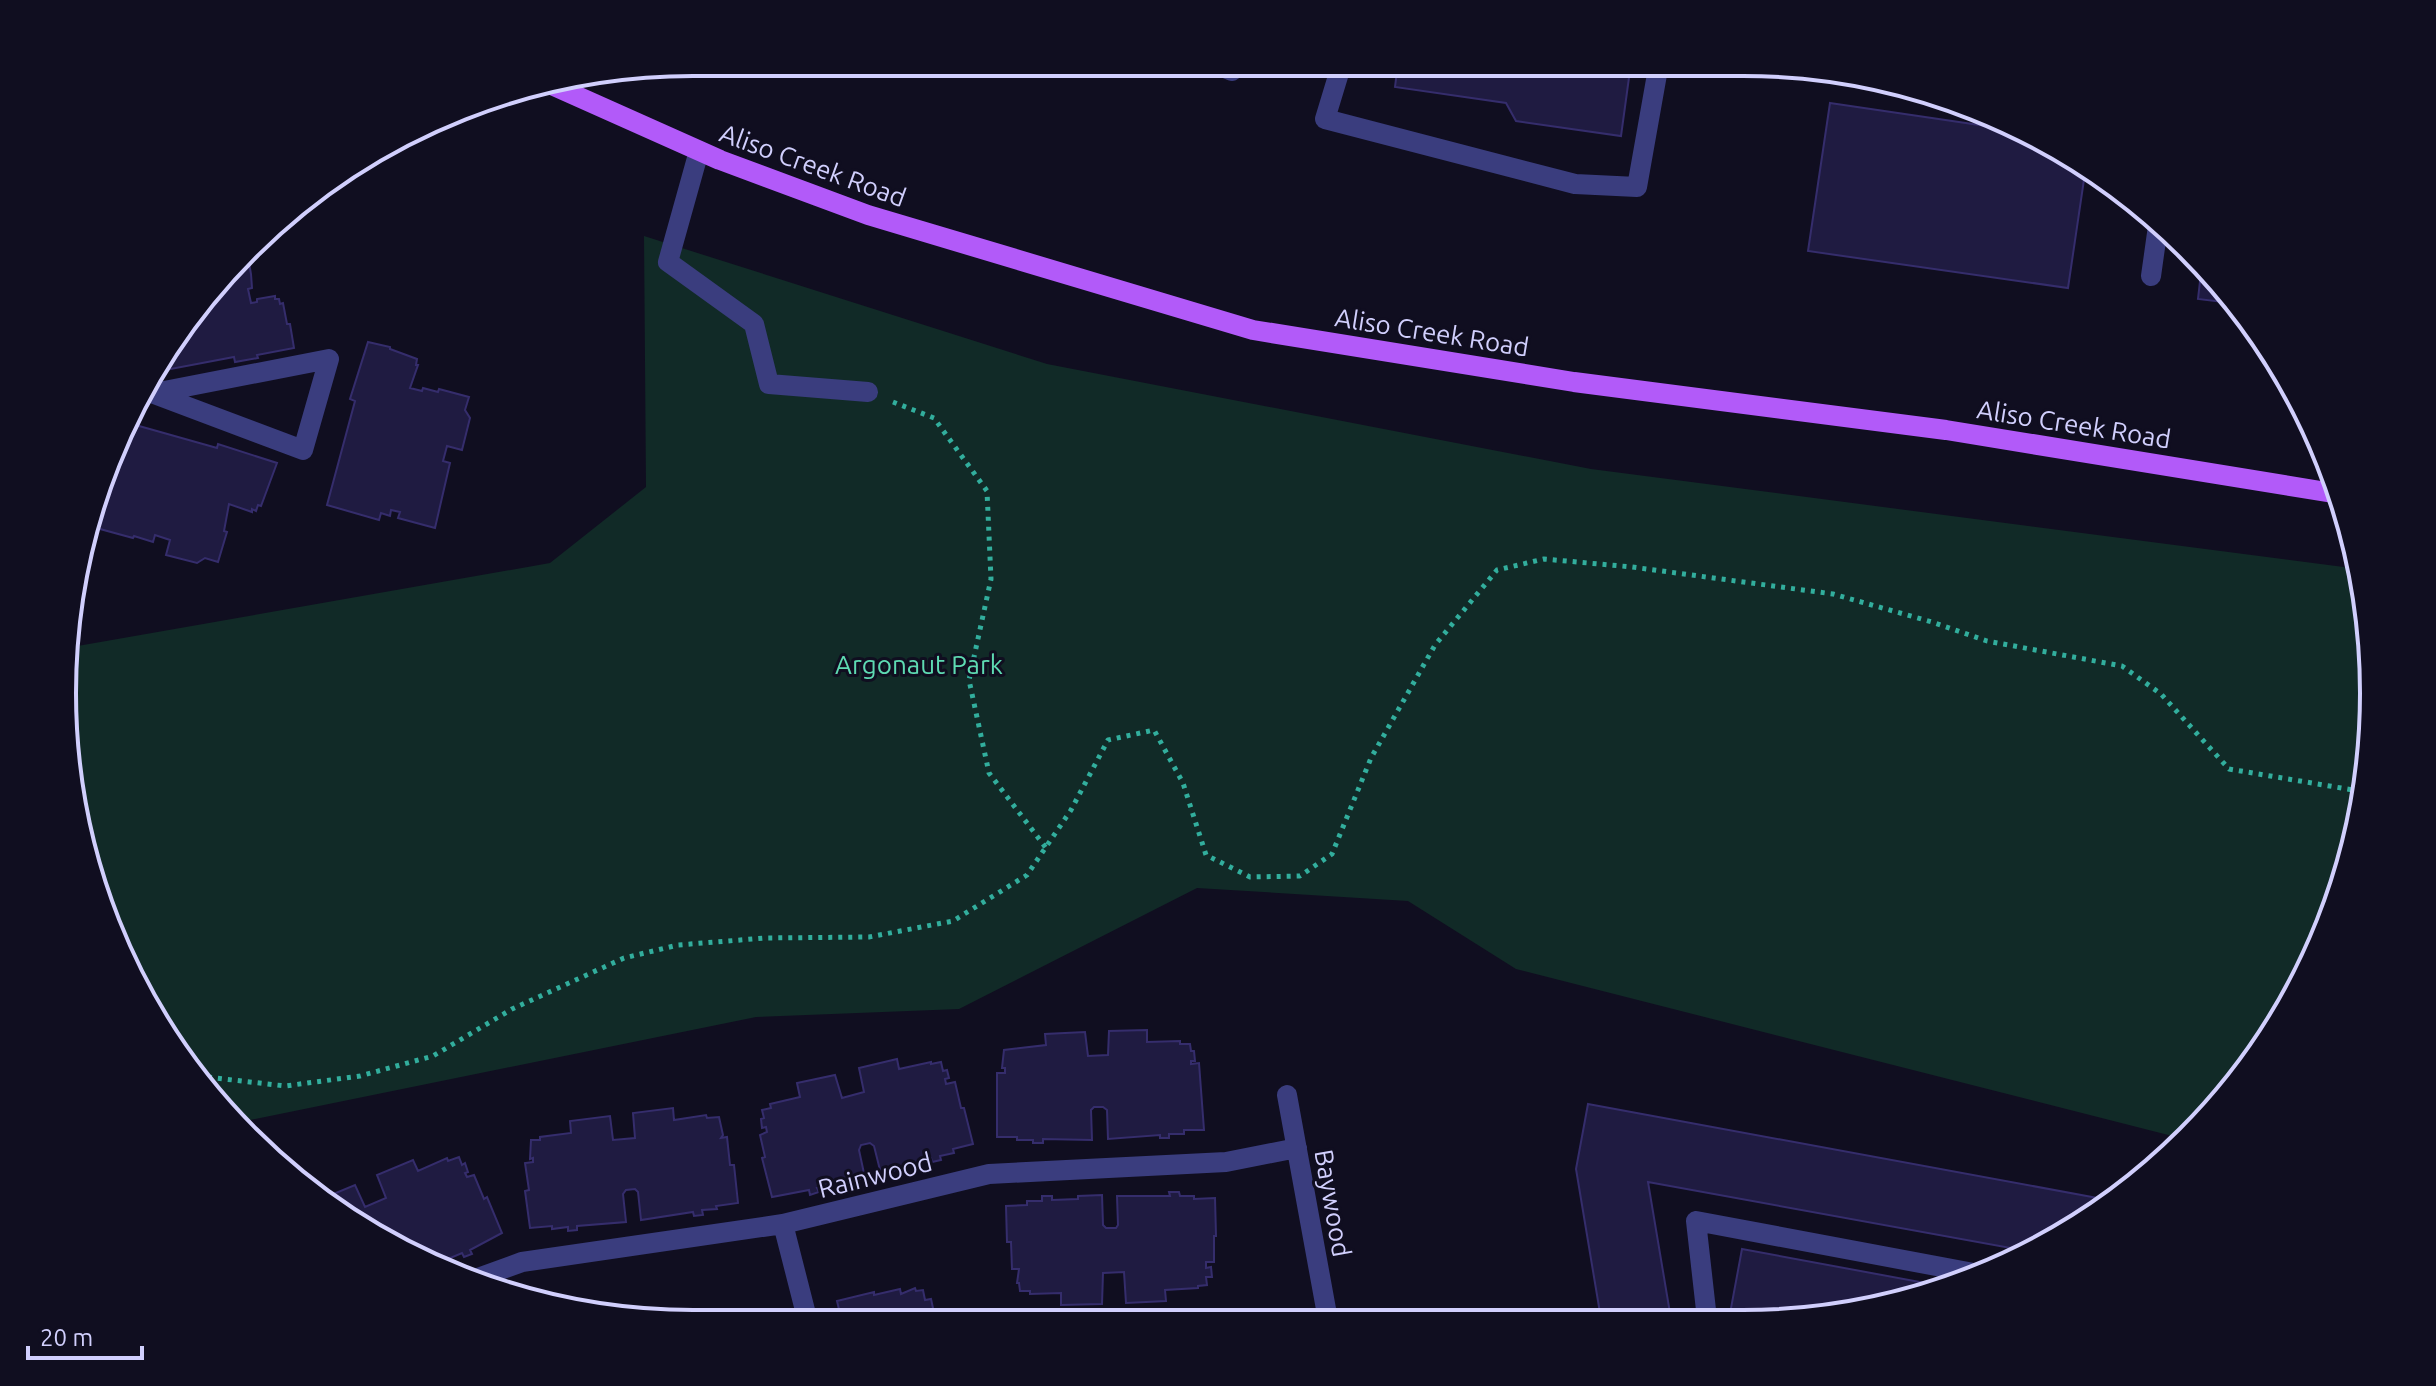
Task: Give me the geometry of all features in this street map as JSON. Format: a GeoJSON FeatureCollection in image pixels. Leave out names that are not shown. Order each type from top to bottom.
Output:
{"type":"FeatureCollection","features":[{"type":"Feature","properties":{"kind":"main road","name":"Aliso Creek Road"},"geometry":{"type":"LineString","coordinates":[[563,90],[699,151],[882,219],[1253,330],[1574,382],[1946,430],[2326,492]]}},
{"type":"Feature","properties":{"kind":"street"},"geometry":{"type":"LineString","coordinates":[[1338,76],[1325,119],[1575,184],[1637,187],[1657,76]]}},
{"type":"Feature","properties":{"kind":"street"},"geometry":{"type":"LineString","coordinates":[[699,151],[668,262],[754,324],[769,384],[868,392]]}},
{"type":"Feature","properties":{"kind":"street"},"geometry":{"type":"LineString","coordinates":[[2151,276],[2157,235]]}},
{"type":"Feature","properties":{"kind":"street"},"geometry":{"type":"LineString","coordinates":[[154,394],[303,450],[329,359],[155,391]]}},
{"type":"Feature","properties":{"kind":"street","name":"Baywood"},"geometry":{"type":"LineString","coordinates":[[1287,1095],[1326,1310]]}},
{"type":"Feature","properties":{"kind":"street","name":"Rainwood"},"geometry":{"type":"LineString","coordinates":[[488,1274],[522,1262],[783,1224],[989,1174],[1226,1162],[1297,1148]]}},
{"type":"Feature","properties":{"kind":"street"},"geometry":{"type":"LineString","coordinates":[[1706,1310],[1696,1221],[1959,1270]]}},
{"type":"Feature","properties":{"kind":"street"},"geometry":{"type":"LineString","coordinates":[[783,1224],[805,1310]]}},
{"type":"Feature","properties":{"kind":"path"},"geometry":{"type":"LineString","coordinates":[[868,392],[934,418],[987,491],[991,579],[969,680],[989,773],[1046,848]]}},
{"type":"Feature","properties":{"kind":"path"},"geometry":{"type":"LineString","coordinates":[[211,1077],[285,1086],[360,1076],[433,1056],[512,1009],[624,958],[678,945],[765,938],[869,937],[953,921],[1027,875],[1071,810],[1108,740],[1154,730],[1183,783],[1206,855],[1250,877],[1300,876],[1332,854],[1371,758],[1435,645],[1497,570],[1544,559],[1632,567],[1833,594],[1987,641],[2122,666],[2161,694],[2229,769],[2352,790]]}},
{"type":"Feature","properties":{"kind":"green space","name":"Argonaut Park"},"geometry":{"type":"Polygon","coordinates":[[[644,236],[1047,364],[1591,469],[2347,567],[2355,612],[2360,693],[2355,774],[2348,813],[2339,853],[2313,929],[2277,1002],[2232,1069],[2172,1136],[1516,969],[1408,901],[1197,888],[959,1009],[756,1017],[249,1120],[204,1069],[159,1002],[123,929],[109,891],[97,853],[81,774],[77,733],[78,646],[550,563],[646,487],[644,236]]]}},
{"type":"Feature","properties":{"kind":"building"},"geometry":{"type":"Polygon","coordinates":[[[1396,76],[1629,76],[1621,136],[1516,121],[1506,103],[1395,87],[1396,76]]]}},
{"type":"Feature","properties":{"kind":"building"},"geometry":{"type":"Polygon","coordinates":[[[1830,103],[1985,126],[2084,179],[2068,288],[1808,251],[1830,103]]]}},
{"type":"Feature","properties":{"kind":"building"},"geometry":{"type":"Polygon","coordinates":[[[249,265],[252,288],[248,289],[251,303],[275,296],[280,304],[283,303],[294,348],[235,362],[234,357],[168,370],[204,317],[249,265]]]}},
{"type":"Feature","properties":{"kind":"building"},"geometry":{"type":"Polygon","coordinates":[[[2200,279],[2220,302],[2198,299],[2200,279]]]}},
{"type":"Feature","properties":{"kind":"building"},"geometry":{"type":"Polygon","coordinates":[[[368,342],[390,347],[417,359],[410,388],[438,392],[439,389],[469,397],[465,410],[470,418],[462,450],[447,446],[443,461],[450,463],[435,528],[398,518],[400,512],[391,510],[390,516],[381,513],[379,520],[327,505],[355,401],[350,399],[368,342]]]}},
{"type":"Feature","properties":{"kind":"building"},"geometry":{"type":"Polygon","coordinates":[[[137,426],[217,448],[218,444],[277,463],[261,506],[258,505],[256,511],[229,504],[224,531],[227,532],[218,562],[205,558],[197,563],[166,555],[170,540],[155,535],[153,542],[98,529],[137,426]]]}},
{"type":"Feature","properties":{"kind":"building"},"geometry":{"type":"Polygon","coordinates":[[[1147,1030],[1147,1042],[1180,1041],[1180,1044],[1190,1044],[1191,1051],[1194,1051],[1195,1061],[1191,1064],[1199,1063],[1204,1130],[1184,1130],[1184,1134],[1169,1134],[1169,1138],[1160,1138],[1160,1135],[1108,1139],[1107,1110],[1094,1107],[1091,1110],[1092,1140],[1043,1139],[1043,1143],[1033,1143],[1033,1140],[1017,1140],[1017,1137],[997,1137],[997,1073],[1005,1073],[1005,1068],[1002,1068],[1004,1050],[1046,1045],[1045,1034],[1085,1032],[1088,1056],[1108,1055],[1109,1031],[1147,1030]]]}},
{"type":"Feature","properties":{"kind":"building"},"geometry":{"type":"Polygon","coordinates":[[[897,1059],[899,1069],[941,1062],[949,1078],[945,1079],[946,1084],[955,1082],[973,1144],[953,1149],[954,1153],[940,1156],[941,1160],[932,1162],[931,1158],[881,1174],[874,1146],[870,1143],[861,1145],[859,1150],[865,1178],[817,1188],[819,1192],[810,1195],[809,1190],[772,1197],[762,1158],[765,1157],[760,1135],[767,1132],[766,1127],[762,1128],[762,1110],[771,1108],[770,1104],[800,1097],[797,1083],[835,1075],[842,1098],[864,1092],[859,1068],[897,1059]]]}},
{"type":"Feature","properties":{"kind":"building"},"geometry":{"type":"Polygon","coordinates":[[[1588,1104],[2097,1198],[2011,1248],[1648,1182],[1669,1310],[1600,1310],[1576,1169],[1588,1104]]]}},
{"type":"Feature","properties":{"kind":"building"},"geometry":{"type":"Polygon","coordinates":[[[673,1108],[674,1120],[706,1115],[707,1118],[719,1117],[721,1138],[727,1137],[730,1165],[734,1165],[738,1203],[702,1210],[703,1215],[694,1216],[693,1212],[641,1220],[638,1192],[635,1189],[626,1190],[623,1194],[626,1222],[577,1226],[577,1230],[568,1231],[568,1227],[530,1228],[525,1163],[533,1162],[533,1158],[530,1159],[531,1140],[571,1133],[570,1121],[610,1116],[613,1140],[635,1138],[633,1113],[673,1108]]]}},
{"type":"Feature","properties":{"kind":"building"},"geometry":{"type":"Polygon","coordinates":[[[459,1157],[462,1165],[465,1163],[467,1177],[474,1175],[502,1233],[470,1250],[472,1254],[464,1257],[462,1253],[448,1259],[420,1246],[333,1194],[355,1185],[365,1207],[386,1198],[377,1175],[413,1160],[418,1171],[447,1158],[448,1161],[459,1157]]]}},
{"type":"Feature","properties":{"kind":"building"},"geometry":{"type":"Polygon","coordinates":[[[1169,1192],[1194,1196],[1194,1199],[1215,1198],[1214,1262],[1206,1262],[1206,1268],[1211,1267],[1212,1277],[1206,1277],[1207,1285],[1165,1290],[1166,1301],[1126,1303],[1124,1272],[1103,1273],[1102,1304],[1061,1305],[1061,1293],[1030,1294],[1030,1291],[1020,1291],[1017,1283],[1019,1269],[1012,1269],[1011,1242],[1007,1242],[1006,1206],[1042,1201],[1042,1196],[1052,1196],[1052,1200],[1102,1195],[1103,1225],[1116,1228],[1117,1196],[1170,1196],[1169,1192]]]}},
{"type":"Feature","properties":{"kind":"building"},"geometry":{"type":"Polygon","coordinates":[[[1742,1249],[1923,1283],[1824,1305],[1731,1310],[1742,1249]]]}},
{"type":"Feature","properties":{"kind":"building"},"geometry":{"type":"Polygon","coordinates":[[[915,1288],[916,1291],[923,1290],[925,1300],[931,1299],[933,1310],[839,1310],[837,1301],[900,1289],[901,1294],[915,1288]]]}}]}
